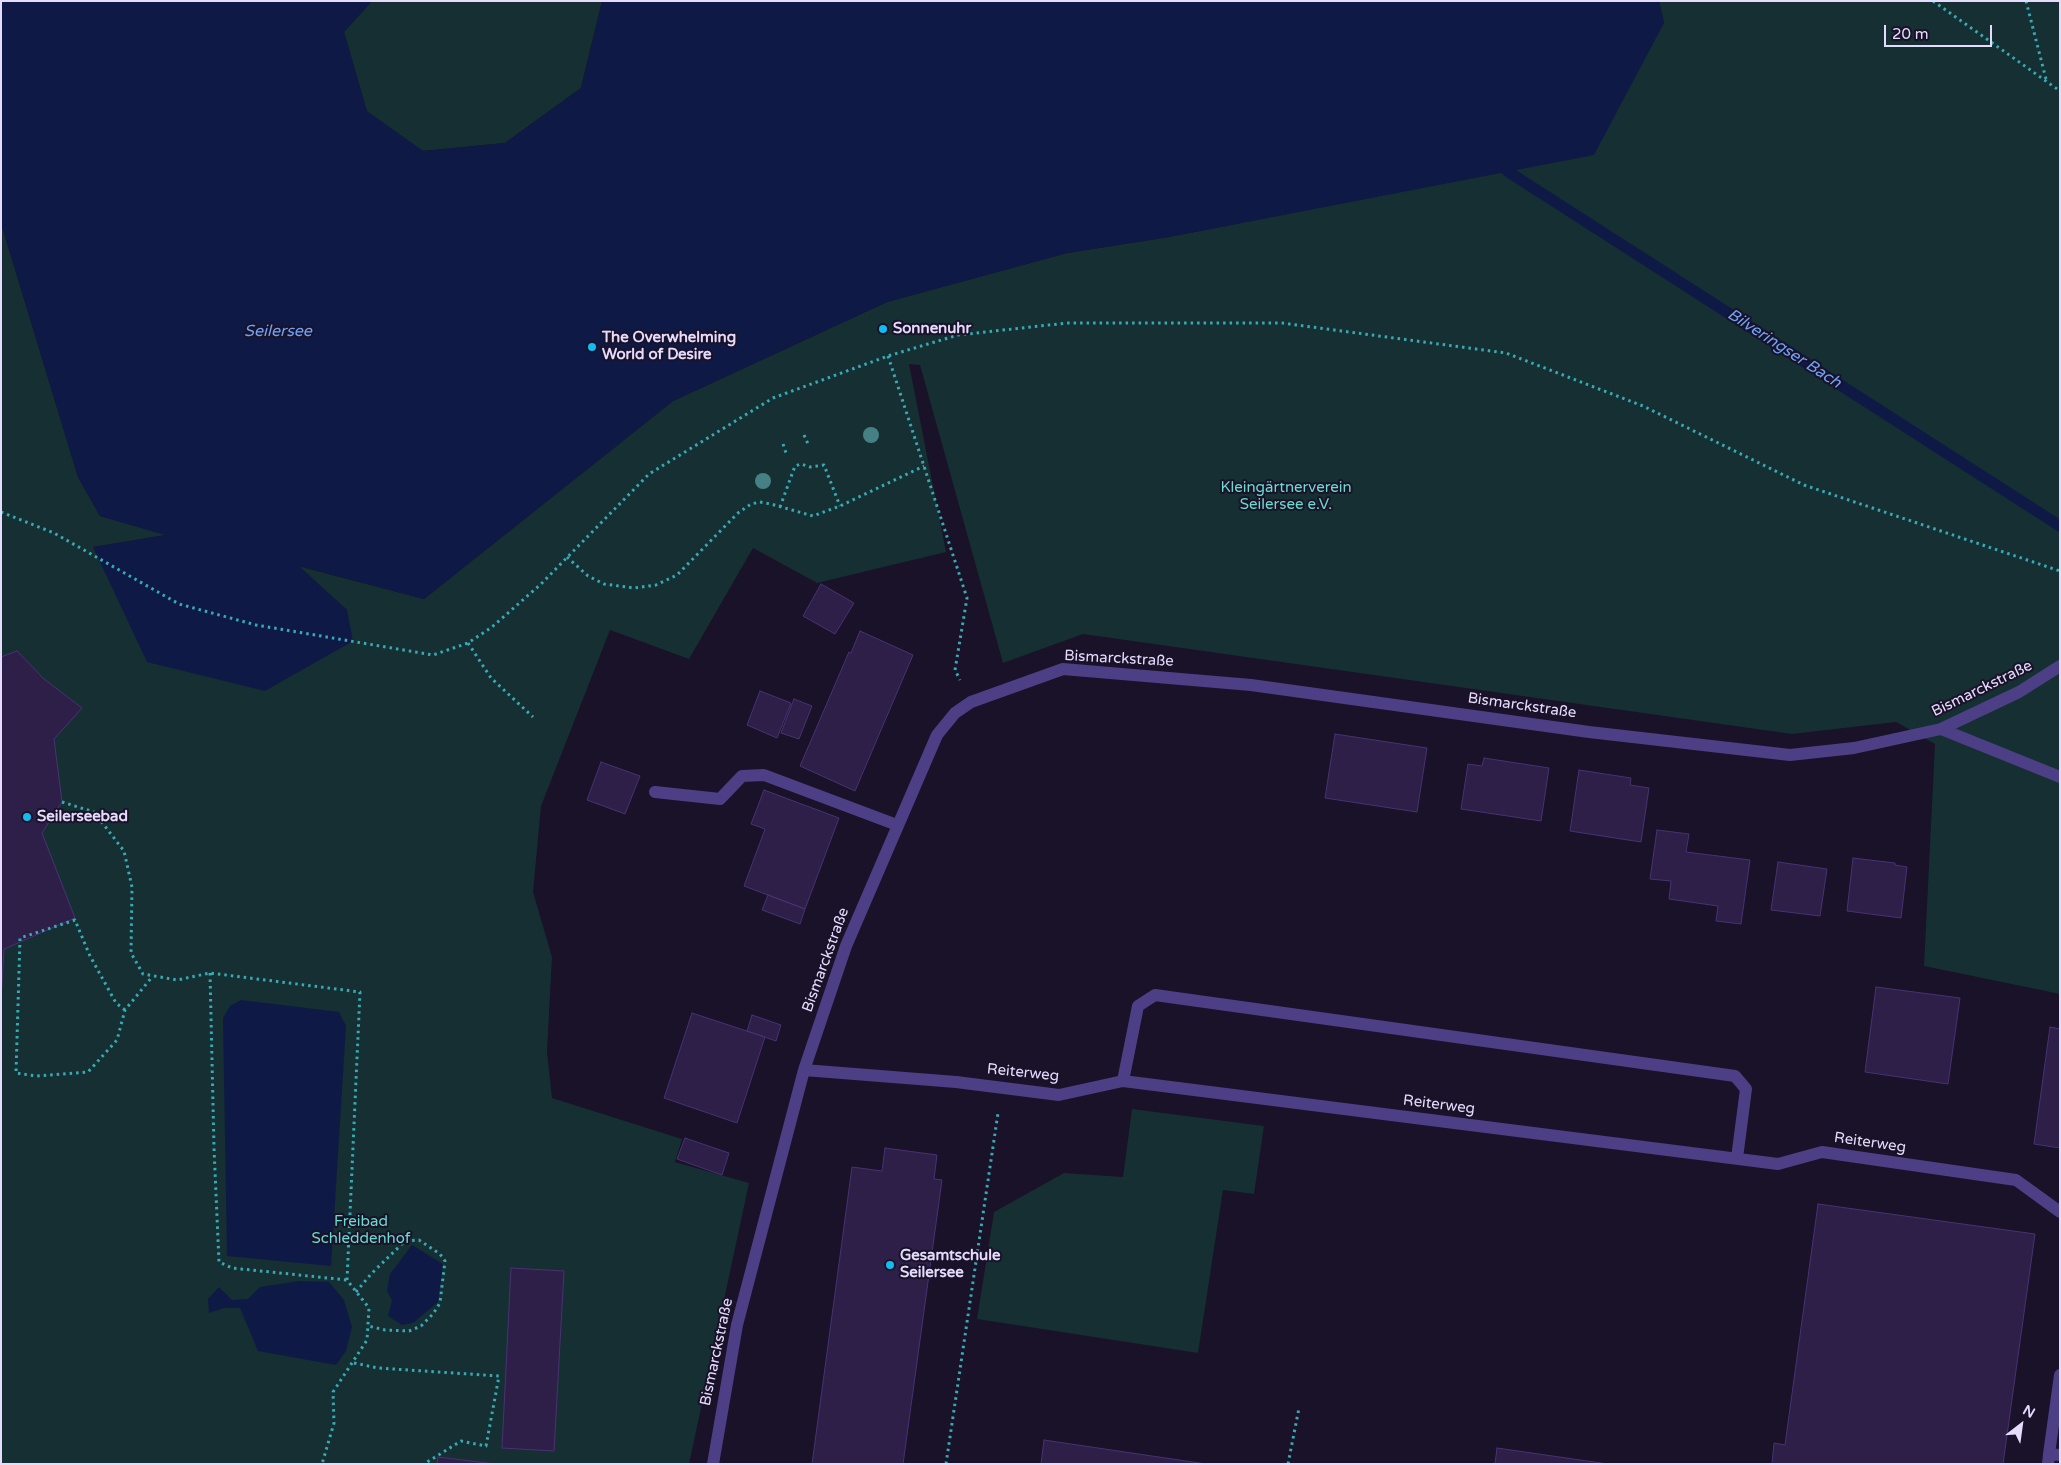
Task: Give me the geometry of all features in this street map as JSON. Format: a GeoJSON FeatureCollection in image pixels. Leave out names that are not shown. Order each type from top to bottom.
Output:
{"type":"FeatureCollection","features":[{"type":"Feature","properties":{"kind":"street","name":"Bismarckstraße"},"geometry":{"type":"LineString","coordinates":[[713,1464],[737,1325],[804,1070],[846,946],[937,735],[955,713],[971,702],[1063,669],[1251,685],[1588,732],[1790,755],[1854,748],[1941,729],[2019,692],[2060,666]]}},
{"type":"Feature","properties":{"kind":"street"},"geometry":{"type":"LineString","coordinates":[[1941,729],[2060,777]]}},
{"type":"Feature","properties":{"kind":"street"},"geometry":{"type":"LineString","coordinates":[[656,792],[720,799],[742,776],[764,775],[897,825]]}},
{"type":"Feature","properties":{"kind":"street"},"geometry":{"type":"LineString","coordinates":[[1124,1082],[1138,1006],[1155,995],[1735,1076],[1746,1089],[1737,1158]]}},
{"type":"Feature","properties":{"kind":"street","name":"Reiterweg"},"geometry":{"type":"LineString","coordinates":[[804,1070],[956,1082],[1059,1095],[1124,1082],[1778,1164],[1822,1152],[2016,1180],[2060,1212]]}},
{"type":"Feature","properties":{"kind":"street"},"geometry":{"type":"LineString","coordinates":[[2052,1458],[2060,1375]]}},
{"type":"Feature","properties":{"kind":"path"},"geometry":{"type":"LineString","coordinates":[[1933,1],[2060,91]]}},
{"type":"Feature","properties":{"kind":"path"},"geometry":{"type":"LineString","coordinates":[[2026,1],[2046,80]]}},
{"type":"Feature","properties":{"kind":"path"},"geometry":{"type":"LineString","coordinates":[[1,512],[54,533],[179,604],[256,625],[433,655],[468,643],[492,627],[541,584],[649,474],[773,398],[888,356],[958,335],[1067,323],[1282,323],[1506,353],[1643,406],[1804,485],[2060,571]]}},
{"type":"Feature","properties":{"kind":"path"},"geometry":{"type":"LineString","coordinates":[[888,356],[967,598],[955,670],[971,702]]}},
{"type":"Feature","properties":{"kind":"path"},"geometry":{"type":"LineString","coordinates":[[804,436],[808,444]]}},
{"type":"Feature","properties":{"kind":"path"},"geometry":{"type":"LineString","coordinates":[[783,444],[786,453]]}},
{"type":"Feature","properties":{"kind":"path"},"geometry":{"type":"LineString","coordinates":[[780,507],[795,466],[802,464],[810,468],[824,465],[840,506]]}},
{"type":"Feature","properties":{"kind":"path"},"geometry":{"type":"LineString","coordinates":[[567,557],[588,576],[604,584],[628,588],[650,586],[677,576],[744,507],[760,502],[813,516],[840,506],[924,466]]}},
{"type":"Feature","properties":{"kind":"path"},"geometry":{"type":"LineString","coordinates":[[468,643],[491,678],[533,717]]}},
{"type":"Feature","properties":{"kind":"path"},"geometry":{"type":"LineString","coordinates":[[62,802],[94,812],[124,851],[132,887],[131,953],[143,974],[177,980],[210,973],[360,992],[347,1280],[369,1308],[367,1340],[354,1363],[333,1392],[334,1423],[322,1464]]}},
{"type":"Feature","properties":{"kind":"path"},"geometry":{"type":"LineString","coordinates":[[125,1010],[116,1003],[90,956],[75,920],[20,938],[16,1073],[36,1076],[88,1072],[117,1040],[125,1010],[152,977]]}},
{"type":"Feature","properties":{"kind":"path"},"geometry":{"type":"LineString","coordinates":[[210,973],[214,1148],[220,1262],[232,1268],[347,1280]]}},
{"type":"Feature","properties":{"kind":"path"},"geometry":{"type":"LineString","coordinates":[[946,1464],[1002,1087]]}},
{"type":"Feature","properties":{"kind":"path"},"geometry":{"type":"LineString","coordinates":[[356,1292],[405,1240],[419,1240],[440,1254],[445,1262],[440,1303],[434,1314],[421,1326],[409,1330],[385,1330],[368,1326]]}},
{"type":"Feature","properties":{"kind":"path"},"geometry":{"type":"LineString","coordinates":[[354,1363],[378,1368],[499,1376],[486,1446],[461,1441],[437,1454],[424,1464]]}},
{"type":"Feature","properties":{"kind":"path"},"geometry":{"type":"LineString","coordinates":[[1288,1464],[1299,1408]]}},
{"type":"Feature","properties":{"kind":"green space"},"geometry":{"type":"Polygon","coordinates":[[[372,1],[602,1],[581,88],[505,143],[423,151],[367,112],[344,32],[372,1]]]}},
{"type":"Feature","properties":{"kind":"green space"},"geometry":{"type":"Polygon","coordinates":[[[1659,1],[2060,1],[2060,994],[1924,966],[1935,744],[1896,722],[1792,734],[1083,634],[1003,663],[920,365],[909,364],[946,552],[817,583],[753,548],[689,659],[610,630],[541,806],[533,892],[552,957],[547,1052],[552,1098],[682,1139],[675,1162],[749,1183],[689,1464],[1,1464],[1,223],[78,477],[100,516],[167,535],[93,547],[347,610],[298,566],[424,599],[673,401],[887,302],[1067,253],[1169,237],[1537,165],[1664,23],[1659,1]]]}},
{"type":"Feature","properties":{"kind":"green space"},"geometry":{"type":"Polygon","coordinates":[[[1132,1109],[1264,1126],[1254,1194],[1223,1190],[1198,1353],[977,1319],[994,1212],[1064,1173],[1123,1177],[1132,1109]]]}},
{"type":"Feature","properties":{"kind":"water","name":"Seilersee"},"geometry":{"type":"Polygon","coordinates":[[[1,1],[372,1],[344,32],[367,111],[423,151],[505,143],[581,88],[602,1],[1659,1],[1664,23],[1594,155],[1169,237],[1067,253],[887,302],[673,401],[424,599],[299,566],[347,610],[353,641],[265,691],[147,662],[93,547],[165,535],[100,516],[78,477],[1,223],[1,1]]]}},
{"type":"Feature","properties":{"kind":"water"},"geometry":{"type":"Polygon","coordinates":[[[241,1000],[339,1012],[346,1026],[331,1266],[227,1256],[223,1018],[230,1006],[241,1000]]]}},
{"type":"Feature","properties":{"kind":"water"},"geometry":{"type":"Polygon","coordinates":[[[412,1245],[443,1264],[438,1302],[413,1323],[402,1325],[388,1316],[392,1300],[387,1291],[390,1274],[412,1245]]]}},
{"type":"Feature","properties":{"kind":"water"},"geometry":{"type":"Polygon","coordinates":[[[299,1281],[329,1282],[344,1300],[352,1327],[346,1351],[336,1365],[258,1351],[240,1308],[224,1308],[209,1313],[208,1299],[219,1287],[232,1300],[248,1299],[260,1287],[299,1281]]]}},
{"type":"Feature","properties":{"kind":"building"},"geometry":{"type":"Polygon","coordinates":[[[821,584],[854,603],[835,634],[803,616],[821,584]]]}},
{"type":"Feature","properties":{"kind":"building"},"geometry":{"type":"Polygon","coordinates":[[[860,631],[913,655],[855,791],[800,766],[849,652],[851,653],[860,631]]]}},
{"type":"Feature","properties":{"kind":"building","name":"Seilerseebad"},"geometry":{"type":"Polygon","coordinates":[[[17,651],[44,679],[82,708],[54,739],[62,802],[42,833],[75,918],[4,949],[1,1000],[1,657],[17,651]]]}},
{"type":"Feature","properties":{"kind":"building"},"geometry":{"type":"Polygon","coordinates":[[[760,691],[791,703],[777,738],[747,725],[760,691]]]}},
{"type":"Feature","properties":{"kind":"building"},"geometry":{"type":"Polygon","coordinates":[[[794,699],[812,706],[799,739],[781,733],[794,699]]]}},
{"type":"Feature","properties":{"kind":"building"},"geometry":{"type":"Polygon","coordinates":[[[1335,734],[1427,748],[1417,812],[1325,798],[1335,734]]]}},
{"type":"Feature","properties":{"kind":"building"},"geometry":{"type":"Polygon","coordinates":[[[1484,758],[1549,768],[1541,821],[1461,809],[1468,764],[1482,766],[1484,758]]]}},
{"type":"Feature","properties":{"kind":"building"},"geometry":{"type":"Polygon","coordinates":[[[601,762],[640,776],[625,814],[587,800],[601,762]]]}},
{"type":"Feature","properties":{"kind":"building"},"geometry":{"type":"Polygon","coordinates":[[[1579,770],[1631,778],[1630,785],[1649,788],[1641,842],[1570,831],[1579,770]]]}},
{"type":"Feature","properties":{"kind":"building"},"geometry":{"type":"Polygon","coordinates":[[[764,790],[839,818],[805,909],[744,886],[765,829],[751,824],[764,790]]]}},
{"type":"Feature","properties":{"kind":"building"},"geometry":{"type":"Polygon","coordinates":[[[1657,830],[1689,834],[1686,852],[1750,860],[1741,924],[1716,921],[1718,906],[1669,899],[1671,881],[1650,879],[1657,830]]]}},
{"type":"Feature","properties":{"kind":"building"},"geometry":{"type":"Polygon","coordinates":[[[1853,858],[1895,863],[1895,865],[1907,867],[1901,918],[1847,911],[1853,858]]]}},
{"type":"Feature","properties":{"kind":"building"},"geometry":{"type":"Polygon","coordinates":[[[1778,862],[1827,869],[1820,916],[1771,910],[1778,862]]]}},
{"type":"Feature","properties":{"kind":"building"},"geometry":{"type":"Polygon","coordinates":[[[768,895],[805,909],[800,924],[762,910],[768,895]]]}},
{"type":"Feature","properties":{"kind":"building"},"geometry":{"type":"Polygon","coordinates":[[[1876,987],[1960,998],[1948,1084],[1865,1072],[1876,987]]]}},
{"type":"Feature","properties":{"kind":"building"},"geometry":{"type":"Polygon","coordinates":[[[692,1013],[765,1037],[737,1123],[664,1098],[692,1013]]]}},
{"type":"Feature","properties":{"kind":"building"},"geometry":{"type":"Polygon","coordinates":[[[752,1015],[781,1025],[776,1041],[747,1031],[752,1015]]]}},
{"type":"Feature","properties":{"kind":"building"},"geometry":{"type":"Polygon","coordinates":[[[2050,1027],[2060,1029],[2060,1148],[2034,1144],[2050,1027]]]}},
{"type":"Feature","properties":{"kind":"building"},"geometry":{"type":"Polygon","coordinates":[[[685,1138],[729,1153],[722,1175],[677,1159],[685,1138]]]}},
{"type":"Feature","properties":{"kind":"building"},"geometry":{"type":"Polygon","coordinates":[[[885,1148],[937,1155],[934,1179],[942,1180],[903,1464],[812,1464],[852,1167],[882,1171],[885,1148]]]}},
{"type":"Feature","properties":{"kind":"building"},"geometry":{"type":"Polygon","coordinates":[[[1818,1204],[2035,1234],[2003,1464],[1772,1464],[1774,1443],[1785,1445],[1818,1204]]]}},
{"type":"Feature","properties":{"kind":"building"},"geometry":{"type":"Polygon","coordinates":[[[511,1268],[564,1271],[554,1451],[502,1448],[511,1268]]]}},
{"type":"Feature","properties":{"kind":"building"},"geometry":{"type":"Polygon","coordinates":[[[1044,1440],[1206,1464],[1041,1464],[1044,1440]]]}},
{"type":"Feature","properties":{"kind":"building"},"geometry":{"type":"Polygon","coordinates":[[[1497,1448],[1608,1464],[1495,1464],[1497,1448]]]}},
{"type":"Feature","properties":{"kind":"building"},"geometry":{"type":"Polygon","coordinates":[[[438,1457],[495,1464],[437,1464],[438,1457]]]}},
{"type":"Feature","properties":{"kind":"waterway","name":"Bilveringser Bach"},"geometry":{"type":"LineString","coordinates":[[1507,171],[2060,526]]}},
{"type":"Feature","properties":{"kind":"place","name":"Sonnenuhr"},"geometry":{"type":"Point","coordinates":[883,329]}},
{"type":"Feature","properties":{"kind":"place","name":"The Overwhelming World of Desire"},"geometry":{"type":"Point","coordinates":[592,347]}},
{"type":"Feature","properties":{"kind":"place","name":"Seilerseebad"},"geometry":{"type":"Point","coordinates":[27,817]}},
{"type":"Feature","properties":{"kind":"place","name":"Gesamtschule Seilersee"},"geometry":{"type":"Point","coordinates":[890,1265]}},
{"type":"Feature","properties":{"kind":"park label","name":"Kleingärtnerverein Seilersee e.V."},"geometry":{"type":"Point","coordinates":[1286,496]}},
{"type":"Feature","properties":{"kind":"park label","name":"Freibad Schleddenhof"},"geometry":{"type":"Point","coordinates":[361,1230]}}]}
